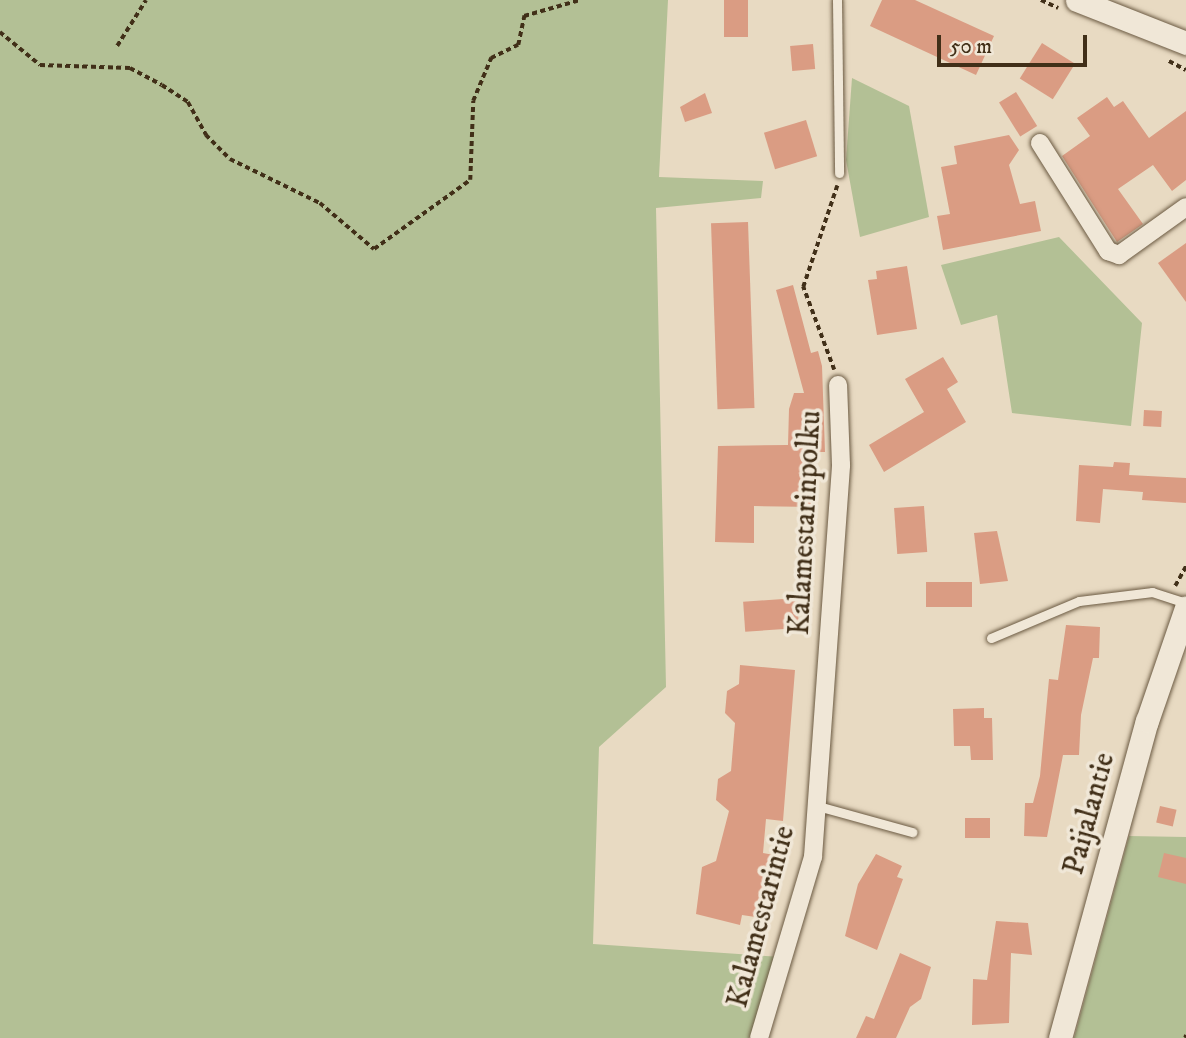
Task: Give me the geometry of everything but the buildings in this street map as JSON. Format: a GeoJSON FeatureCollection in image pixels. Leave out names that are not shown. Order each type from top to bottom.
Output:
{"type":"FeatureCollection","features":[{"type":"Feature","properties":{"kind":"street"},"geometry":{"type":"LineString","coordinates":[[1077,0],[1186,43]]}},
{"type":"Feature","properties":{"kind":"street"},"geometry":{"type":"LineString","coordinates":[[1040,143],[1108,251],[1119,255],[1186,207]]}},
{"type":"Feature","properties":{"kind":"street","name":"Kalamestarinpolku"},"geometry":{"type":"LineString","coordinates":[[819,768],[841,465],[838,386]]}},
{"type":"Feature","properties":{"kind":"street","name":"Paijalantie"},"geometry":{"type":"LineString","coordinates":[[1060,1038],[1147,722],[1186,606]]}},
{"type":"Feature","properties":{"kind":"street","name":"Kalamestarintie"},"geometry":{"type":"LineString","coordinates":[[759,1038],[798,916],[818,806],[819,768]]}},
{"type":"Feature","properties":{"kind":"lane"},"geometry":{"type":"LineString","coordinates":[[837,0],[839,173]]}},
{"type":"Feature","properties":{"kind":"lane"},"geometry":{"type":"LineString","coordinates":[[991,638],[1079,601],[1152,592],[1186,606]]}},
{"type":"Feature","properties":{"kind":"lane"},"geometry":{"type":"LineString","coordinates":[[818,806],[912,832]]}},
{"type":"Feature","properties":{"kind":"path"},"geometry":{"type":"LineString","coordinates":[[117,46],[146,0]]}},
{"type":"Feature","properties":{"kind":"path"},"geometry":{"type":"LineString","coordinates":[[0,32],[40,65],[130,68],[162,85],[188,102],[206,135],[230,159],[320,203],[373,249],[470,180],[473,101],[491,58],[519,46],[524,16],[580,0]]}},
{"type":"Feature","properties":{"kind":"path","name":"Kalamestarinpolku"},"geometry":{"type":"LineString","coordinates":[[838,386],[803,287],[839,173]]}},
{"type":"Feature","properties":{"kind":"green space"},"geometry":{"type":"Polygon","coordinates":[[[0,0],[668,0],[659,177],[763,181],[761,198],[656,208],[666,687],[599,747],[593,944],[781,957],[750,1038],[0,1038],[0,0]]]}},
{"type":"Feature","properties":{"kind":"green space"},"geometry":{"type":"Polygon","coordinates":[[[852,78],[909,106],[929,217],[860,237],[846,160],[852,78]]]}},
{"type":"Feature","properties":{"kind":"green space"},"geometry":{"type":"Polygon","coordinates":[[[1059,237],[1142,323],[1131,426],[1012,413],[997,315],[961,325],[941,265],[1059,237]]]}},
{"type":"Feature","properties":{"kind":"green space"},"geometry":{"type":"Polygon","coordinates":[[[1129,836],[1186,837],[1186,1038],[1074,1038],[1129,836]]]}}]}
